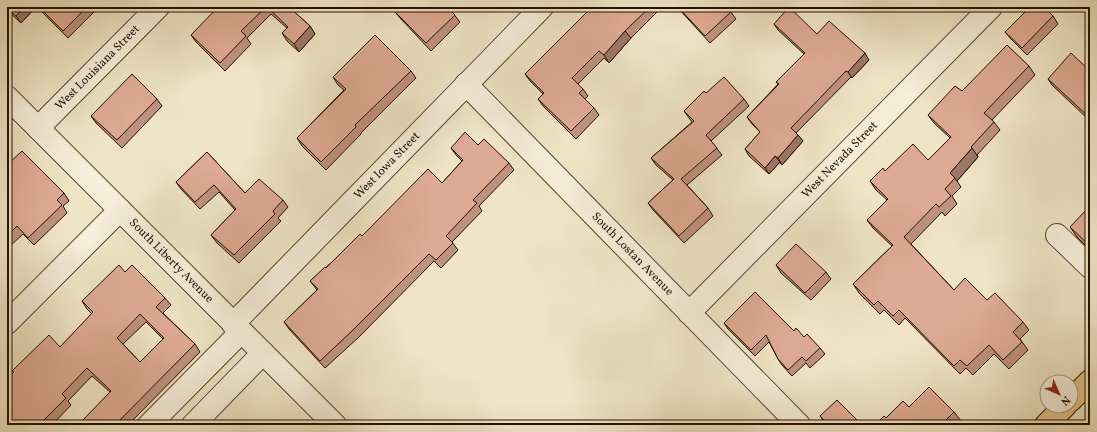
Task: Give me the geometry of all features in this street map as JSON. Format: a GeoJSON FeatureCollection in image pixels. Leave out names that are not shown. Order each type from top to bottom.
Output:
{"type":"FeatureCollection","features":[{"type":"Feature","properties":{"kind":"main road"},"geometry":{"type":"LineString","coordinates":[[1079,392],[1090,381]]}},
{"type":"Feature","properties":{"kind":"main road"},"geometry":{"type":"LineString","coordinates":[[1046,425],[1057,414]]}},
{"type":"Feature","properties":{"kind":"street","name":"West Louisiana Street"},"geometry":{"type":"LineString","coordinates":[[38,128],[158,7]]}},
{"type":"Feature","properties":{"kind":"street","name":"West Iowa Street"},"geometry":{"type":"LineString","coordinates":[[150,425],[237,328],[466,84],[542,7]]}},
{"type":"Feature","properties":{"kind":"street","name":"West Nevada Street"},"geometry":{"type":"LineString","coordinates":[[689,313],[991,7]]}},
{"type":"Feature","properties":{"kind":"street","name":"South Lostan Avenue"},"geometry":{"type":"LineString","coordinates":[[466,84],[799,425]]}},
{"type":"Feature","properties":{"kind":"street","name":"South Liberty Avenue"},"geometry":{"type":"LineString","coordinates":[[7,96],[263,354],[326,422]]}},
{"type":"Feature","properties":{"kind":"street"},"geometry":{"type":"LineString","coordinates":[[7,323],[120,210]]}},
{"type":"Feature","properties":{"kind":"street"},"geometry":{"type":"LineString","coordinates":[[1057,235],[1090,267]]}},
{"type":"Feature","properties":{"kind":"street"},"geometry":{"type":"LineString","coordinates":[[192,425],[263,354]]}},
{"type":"Feature","properties":{"kind":"building"},"geometry":{"type":"Polygon","coordinates":[[[7,7],[24,7],[16,16],[7,7]]]}},
{"type":"Feature","properties":{"kind":"building"},"geometry":{"type":"Polygon","coordinates":[[[39,7],[87,7],[63,31],[39,7]]]}},
{"type":"Feature","properties":{"kind":"building"},"geometry":{"type":"Polygon","coordinates":[[[218,7],[233,7],[235,10],[238,7],[266,7],[241,31],[246,36],[220,63],[191,35],[218,7]]]}},
{"type":"Feature","properties":{"kind":"building"},"geometry":{"type":"Polygon","coordinates":[[[267,7],[289,7],[310,26],[294,44],[282,33],[288,27],[267,7]]]}},
{"type":"Feature","properties":{"kind":"building"},"geometry":{"type":"Polygon","coordinates":[[[400,7],[447,7],[455,15],[426,43],[395,12],[400,7]]]}},
{"type":"Feature","properties":{"kind":"building"},"geometry":{"type":"Polygon","coordinates":[[[592,7],[650,7],[625,31],[604,55],[599,51],[572,78],[583,89],[579,93],[594,108],[571,131],[538,99],[544,93],[525,74],[592,7]]]}},
{"type":"Feature","properties":{"kind":"building"},"geometry":{"type":"Polygon","coordinates":[[[678,7],[726,7],[731,12],[705,36],[678,7]]]}},
{"type":"Feature","properties":{"kind":"building"},"geometry":{"type":"Polygon","coordinates":[[[789,7],[817,34],[829,21],[865,53],[848,72],[846,71],[791,128],[798,135],[778,158],[775,156],[765,168],[745,149],[760,132],[747,117],[779,84],[776,82],[805,53],[774,24],[789,7]]]}},
{"type":"Feature","properties":{"kind":"building"},"geometry":{"type":"Polygon","coordinates":[[[1030,7],[1044,7],[1053,16],[1022,48],[1005,32],[1030,7]]]}},
{"type":"Feature","properties":{"kind":"building"},"geometry":{"type":"Polygon","coordinates":[[[375,35],[411,71],[355,125],[356,127],[321,162],[297,138],[346,89],[333,77],[375,35]]]}},
{"type":"Feature","properties":{"kind":"building"},"geometry":{"type":"Polygon","coordinates":[[[1007,45],[1029,66],[984,113],[994,122],[950,173],[955,178],[945,189],[951,196],[939,207],[936,204],[904,237],[954,290],[965,278],[987,300],[995,293],[1023,322],[1013,332],[1022,342],[1003,360],[989,345],[967,366],[960,360],[954,366],[899,310],[893,316],[878,301],[874,305],[853,284],[893,245],[867,220],[888,199],[870,181],[883,168],[885,171],[913,144],[928,160],[951,137],[928,115],[955,86],[962,91],[1007,45]]]}},
{"type":"Feature","properties":{"kind":"building"},"geometry":{"type":"Polygon","coordinates":[[[1071,53],[1090,71],[1089,117],[1048,79],[1071,53]]]}},
{"type":"Feature","properties":{"kind":"building"},"geometry":{"type":"Polygon","coordinates":[[[132,74],[157,99],[117,140],[91,116],[132,74]]]}},
{"type":"Feature","properties":{"kind":"building"},"geometry":{"type":"Polygon","coordinates":[[[724,77],[744,99],[706,135],[717,148],[681,179],[708,208],[679,236],[648,203],[674,179],[651,158],[694,121],[684,111],[704,91],[706,93],[724,77]]]}},
{"type":"Feature","properties":{"kind":"building"},"geometry":{"type":"Polygon","coordinates":[[[465,132],[478,145],[484,139],[509,163],[473,200],[477,203],[446,236],[453,243],[436,260],[429,254],[320,361],[284,322],[318,289],[310,281],[325,267],[326,268],[360,234],[362,236],[428,169],[442,183],[463,160],[451,148],[465,132]]]}},
{"type":"Feature","properties":{"kind":"building"},"geometry":{"type":"Polygon","coordinates":[[[22,151],[64,193],[57,200],[62,205],[28,238],[17,226],[7,236],[7,184],[10,181],[7,178],[7,165],[22,151]]]}},
{"type":"Feature","properties":{"kind":"building"},"geometry":{"type":"Polygon","coordinates":[[[207,152],[245,193],[259,179],[283,200],[273,211],[275,214],[234,255],[211,235],[236,209],[214,185],[195,202],[176,182],[207,152]]]}},
{"type":"Feature","properties":{"kind":"building"},"geometry":{"type":"Polygon","coordinates":[[[1088,208],[1090,210],[1090,246],[1070,227],[1088,208]]]}},
{"type":"Feature","properties":{"kind":"building"},"geometry":{"type":"Polygon","coordinates":[[[796,244],[826,272],[805,293],[776,265],[796,244]]]}},
{"type":"Feature","properties":{"kind":"building"},"geometry":{"type":"Polygon","coordinates":[[[119,265],[125,272],[132,265],[165,298],[156,307],[195,344],[115,425],[79,424],[111,391],[87,368],[62,394],[66,398],[39,425],[7,425],[7,379],[14,372],[12,371],[49,335],[60,347],[93,312],[82,301],[119,265]],[[140,314],[117,338],[140,362],[164,338],[140,314]]]}},
{"type":"Feature","properties":{"kind":"building"},"geometry":{"type":"Polygon","coordinates":[[[755,292],[794,331],[796,328],[804,337],[807,334],[820,348],[806,361],[802,357],[788,370],[778,359],[766,335],[751,350],[724,323],[755,292]]]}},
{"type":"Feature","properties":{"kind":"building"},"geometry":{"type":"Polygon","coordinates":[[[929,387],[954,412],[941,425],[875,425],[884,416],[886,418],[903,401],[909,407],[929,387]]]}},
{"type":"Feature","properties":{"kind":"building"},"geometry":{"type":"Polygon","coordinates":[[[837,400],[860,423],[858,425],[829,425],[820,416],[837,400]]]}}]}
